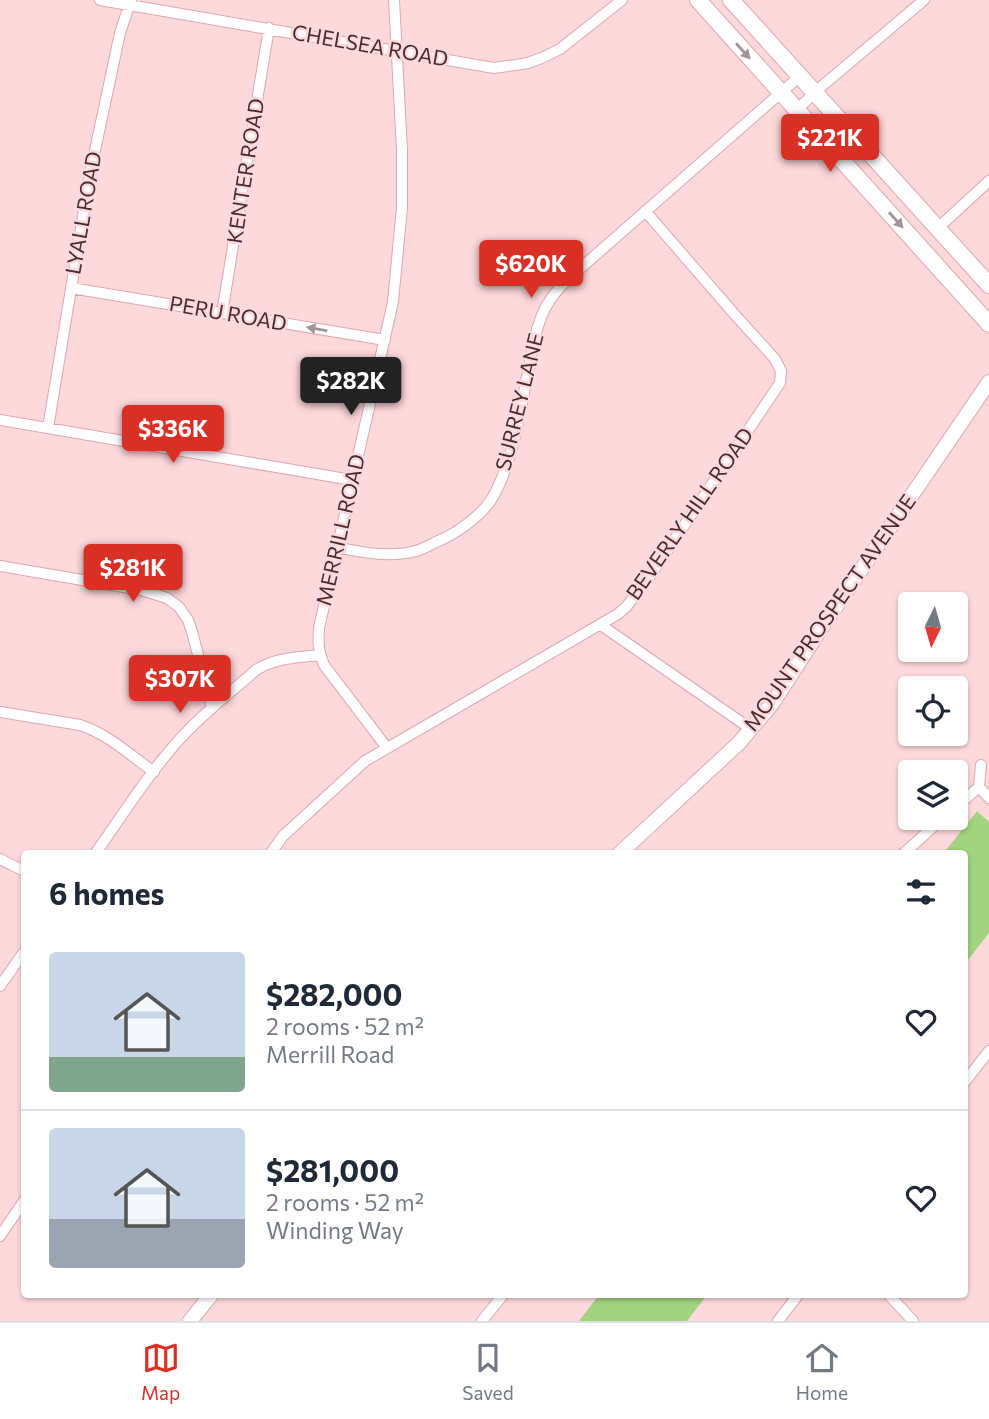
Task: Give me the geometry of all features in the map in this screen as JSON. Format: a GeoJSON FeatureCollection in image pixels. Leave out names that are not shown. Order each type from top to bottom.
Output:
{"type":"FeatureCollection","features":[{"type":"Feature","properties":{"kind":"main road"},"geometry":{"type":"LineString","coordinates":[[731,0],[989,285]]}},
{"type":"Feature","properties":{"kind":"main road"},"geometry":{"type":"LineString","coordinates":[[701,1],[989,324]]}},
{"type":"Feature","properties":{"kind":"street","name":"CHELSEA ROAD"},"geometry":{"type":"LineString","coordinates":[[100,0],[130,2],[494,68],[528,63],[560,49],[622,0]]}},
{"type":"Feature","properties":{"kind":"street","name":"MERRILL ROAD"},"geometry":{"type":"LineString","coordinates":[[320,655],[319,628],[393,302],[402,207],[402,150],[394,0]]}},
{"type":"Feature","properties":{"kind":"street"},"geometry":{"type":"LineString","coordinates":[[797,110],[924,0]]}},
{"type":"Feature","properties":{"kind":"street","name":"LYALL ROAD"},"geometry":{"type":"LineString","coordinates":[[48,428],[90,174],[120,33],[130,2]]}},
{"type":"Feature","properties":{"kind":"street","name":"KENTER ROAD"},"geometry":{"type":"LineString","coordinates":[[222,313],[269,29]]}},
{"type":"Feature","properties":{"kind":"street","name":"SURREY LANE"},"geometry":{"type":"LineString","coordinates":[[337,547],[364,554],[416,551],[454,533],[489,503],[498,488],[511,449],[534,341],[546,306],[554,293],[800,76]]}},
{"type":"Feature","properties":{"kind":"street"},"geometry":{"type":"LineString","coordinates":[[938,228],[989,181]]}},
{"type":"Feature","properties":{"kind":"street","name":"BEVERLY HILL ROAD"},"geometry":{"type":"LineString","coordinates":[[273,850],[283,836],[365,761],[601,625],[627,606],[780,383],[781,371],[775,359],[645,211]]}},
{"type":"Feature","properties":{"kind":"street","name":"PERU ROAD"},"geometry":{"type":"LineString","coordinates":[[71,288],[385,340]]}},
{"type":"Feature","properties":{"kind":"street","name":"MOUNT PROSPECT AVENUE"},"geometry":{"type":"LineString","coordinates":[[623,850],[739,743],[772,704],[989,382]]}},
{"type":"Feature","properties":{"kind":"street"},"geometry":{"type":"LineString","coordinates":[[0,420],[352,480]]}},
{"type":"Feature","properties":{"kind":"street"},"geometry":{"type":"LineString","coordinates":[[0,566],[141,590],[167,598],[179,607],[192,632],[212,708]]}},
{"type":"Feature","properties":{"kind":"street"},"geometry":{"type":"LineString","coordinates":[[601,625],[751,729]]}},
{"type":"Feature","properties":{"kind":"street"},"geometry":{"type":"LineString","coordinates":[[98,850],[176,742],[267,663],[279,659],[320,655],[337,684],[387,748]]}},
{"type":"Feature","properties":{"kind":"street"},"geometry":{"type":"LineString","coordinates":[[0,712],[92,729],[154,772]]}},
{"type":"Feature","properties":{"kind":"street"},"geometry":{"type":"LineString","coordinates":[[968,797],[979,787],[981,765]]}},
{"type":"Feature","properties":{"kind":"street"},"geometry":{"type":"LineString","coordinates":[[979,787],[989,798]]}},
{"type":"Feature","properties":{"kind":"street"},"geometry":{"type":"LineString","coordinates":[[907,850],[929,830]]}},
{"type":"Feature","properties":{"kind":"street"},"geometry":{"type":"LineString","coordinates":[[0,859],[21,870]]}},
{"type":"Feature","properties":{"kind":"street"},"geometry":{"type":"LineString","coordinates":[[0,986],[21,956]]}},
{"type":"Feature","properties":{"kind":"street"},"geometry":{"type":"LineString","coordinates":[[968,1078],[989,1051]]}},
{"type":"Feature","properties":{"kind":"street"},"geometry":{"type":"LineString","coordinates":[[0,1236],[21,1205]]}},
{"type":"Feature","properties":{"kind":"street"},"geometry":{"type":"LineString","coordinates":[[190,1321],[209,1298]]}},
{"type":"Feature","properties":{"kind":"street"},"geometry":{"type":"LineString","coordinates":[[482,1321],[501,1298]]}},
{"type":"Feature","properties":{"kind":"street"},"geometry":{"type":"LineString","coordinates":[[778,1321],[796,1298]]}},
{"type":"Feature","properties":{"kind":"street"},"geometry":{"type":"LineString","coordinates":[[892,1298],[913,1321]]}},
{"type":"Feature","properties":{"kind":"green space"},"geometry":{"type":"Polygon","coordinates":[[[977,811],[989,822],[989,933],[968,960],[968,850],[946,850],[962,830],[968,830],[968,822],[977,811]]]}},
{"type":"Feature","properties":{"kind":"green space"},"geometry":{"type":"Polygon","coordinates":[[[597,1298],[705,1298],[687,1321],[579,1321],[597,1298]]]}}]}
